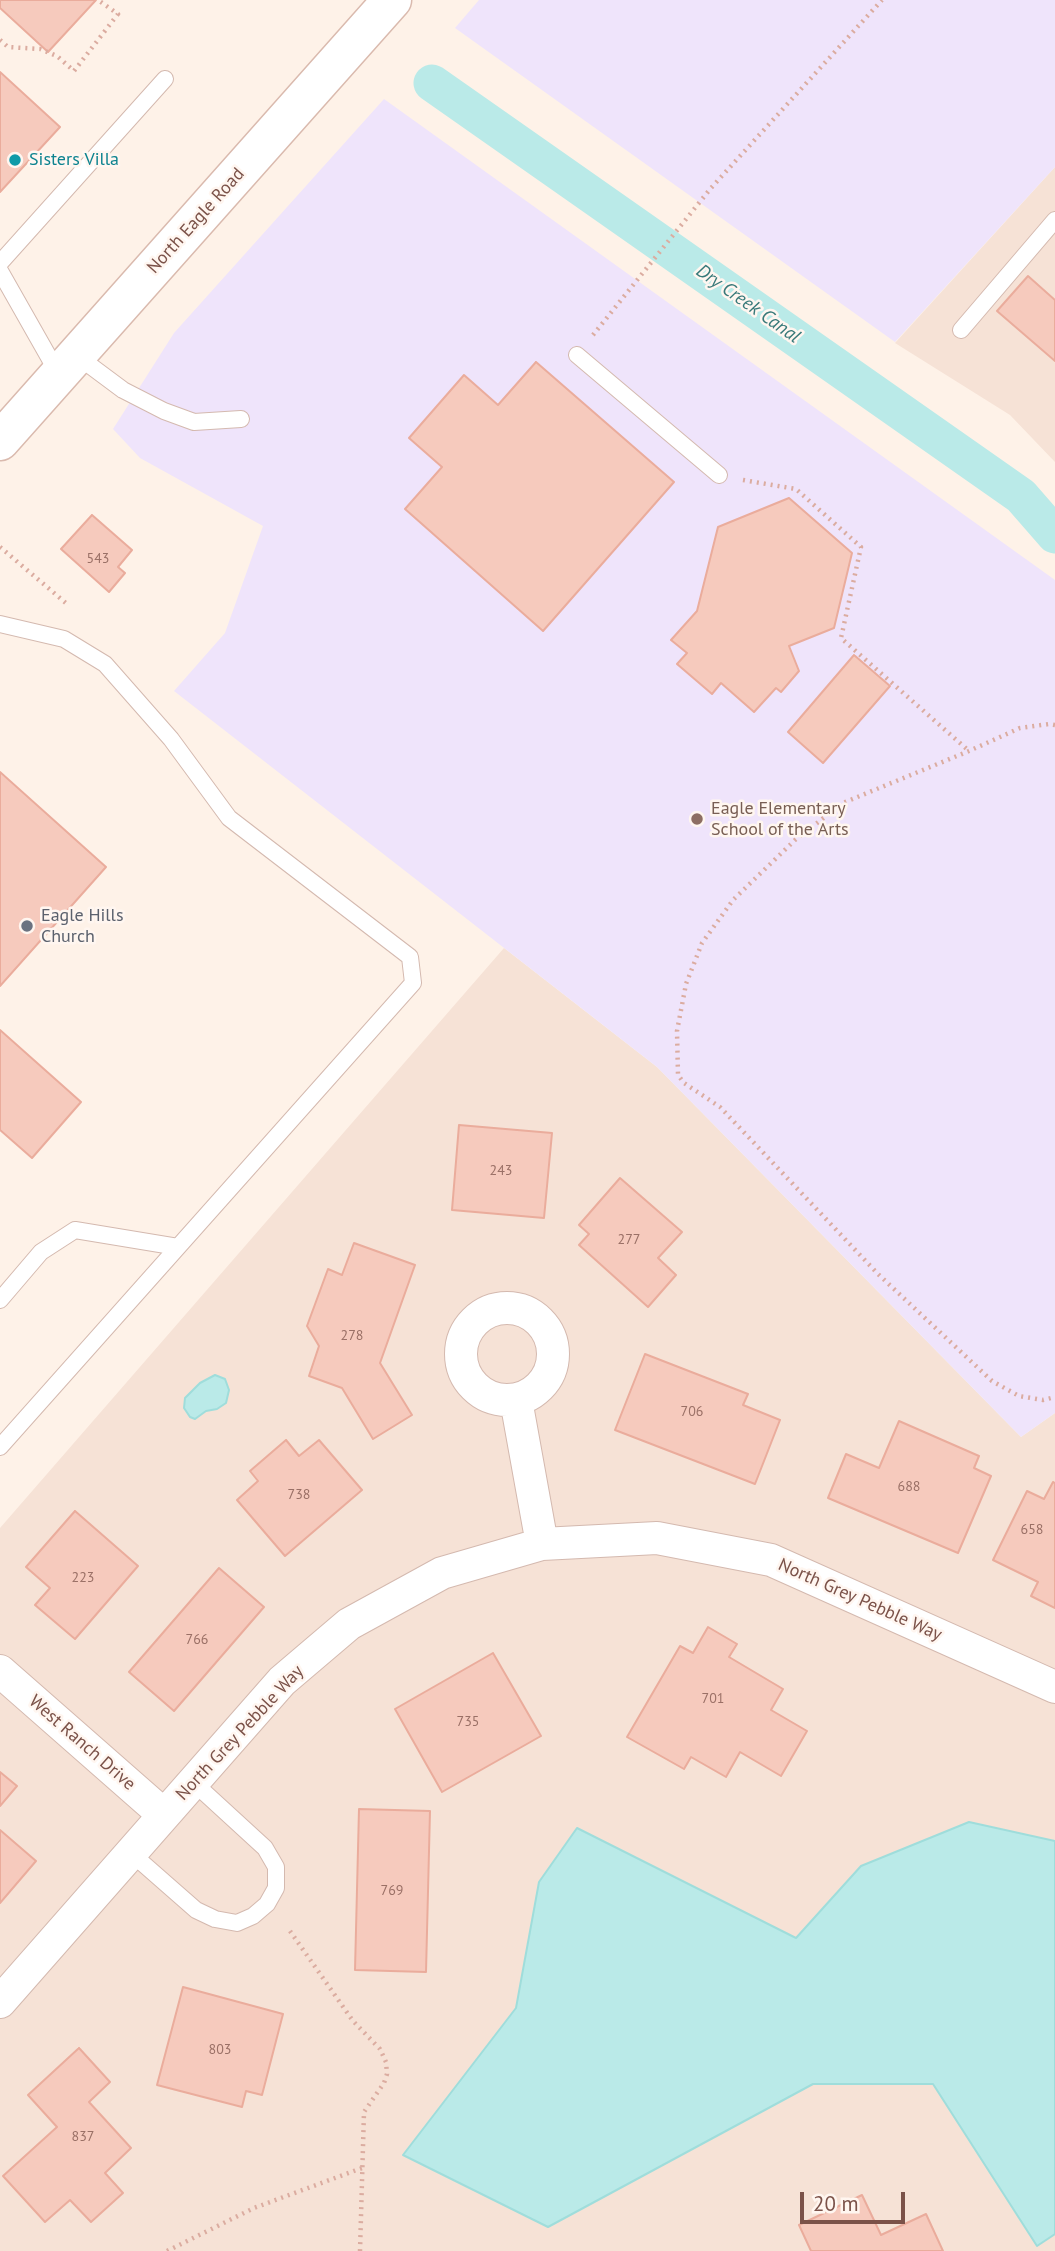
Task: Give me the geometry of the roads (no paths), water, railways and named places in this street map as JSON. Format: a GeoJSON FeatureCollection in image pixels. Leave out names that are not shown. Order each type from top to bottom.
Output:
{"type":"FeatureCollection","features":[{"type":"Feature","properties":{"kind":"main road","name":"North Eagle Road"},"geometry":{"type":"LineString","coordinates":[[0,441],[392,0]]}},
{"type":"Feature","properties":{"kind":"street"},"geometry":{"type":"LineString","coordinates":[[516,1400],[542,1545]]}},
{"type":"Feature","properties":{"kind":"street","name":"North Grey Pebble Way"},"geometry":{"type":"LineString","coordinates":[[0,2002],[282,1682],[349,1624],[442,1573],[542,1545],[657,1538],[771,1560],[1055,1687]]}},
{"type":"Feature","properties":{"kind":"street","name":"West Ranch Drive"},"geometry":{"type":"LineString","coordinates":[[0,1671],[164,1815]]}},
{"type":"Feature","properties":{"kind":"lane"},"geometry":{"type":"LineString","coordinates":[[0,263],[165,79]]}},
{"type":"Feature","properties":{"kind":"lane"},"geometry":{"type":"LineString","coordinates":[[961,330],[1055,220]]}},
{"type":"Feature","properties":{"kind":"lane"},"geometry":{"type":"LineString","coordinates":[[0,271],[68,365],[164,411],[194,422],[241,419]]}},
{"type":"Feature","properties":{"kind":"lane"},"geometry":{"type":"LineString","coordinates":[[577,355],[719,475]]}},
{"type":"Feature","properties":{"kind":"lane"},"geometry":{"type":"LineString","coordinates":[[0,624],[64,639],[105,664],[171,739],[229,818],[410,957],[413,983],[0,1447]]}},
{"type":"Feature","properties":{"kind":"lane"},"geometry":{"type":"LineString","coordinates":[[0,1300],[41,1252],[75,1230],[178,1247]]}},
{"type":"Feature","properties":{"kind":"lane"},"geometry":{"type":"LineString","coordinates":[[131,1853],[196,1910],[215,1919],[237,1923],[253,1916],[267,1904],[276,1888],[276,1867],[265,1848],[193,1782]]}},
{"type":"Feature","properties":{"kind":"water"},"geometry":{"type":"Polygon","coordinates":[[[215,1375],[225,1379],[229,1390],[226,1403],[195,1419],[190,1417],[184,1408],[185,1398],[200,1383],[215,1375]]]}},
{"type":"Feature","properties":{"kind":"water"},"geometry":{"type":"Polygon","coordinates":[[[969,1822],[1055,1841],[1055,2234],[1037,2246],[933,2084],[813,2084],[548,2227],[403,2155],[516,2008],[539,1882],[577,1828],[796,1938],[861,1866],[969,1822]]]}},
{"type":"Feature","properties":{"kind":"waterway","name":"Dry Creek Canal"},"geometry":{"type":"LineString","coordinates":[[432,83],[1021,496],[1055,535]]}},
{"type":"Feature","properties":{"kind":"place","name":"Sisters Villa"},"geometry":{"type":"Point","coordinates":[15,160]}},
{"type":"Feature","properties":{"kind":"place","name":"Eagle Elementary School of the Arts"},"geometry":{"type":"Point","coordinates":[697,819]}},
{"type":"Feature","properties":{"kind":"place","name":"Eagle Hills Church"},"geometry":{"type":"Point","coordinates":[27,926]}}]}
